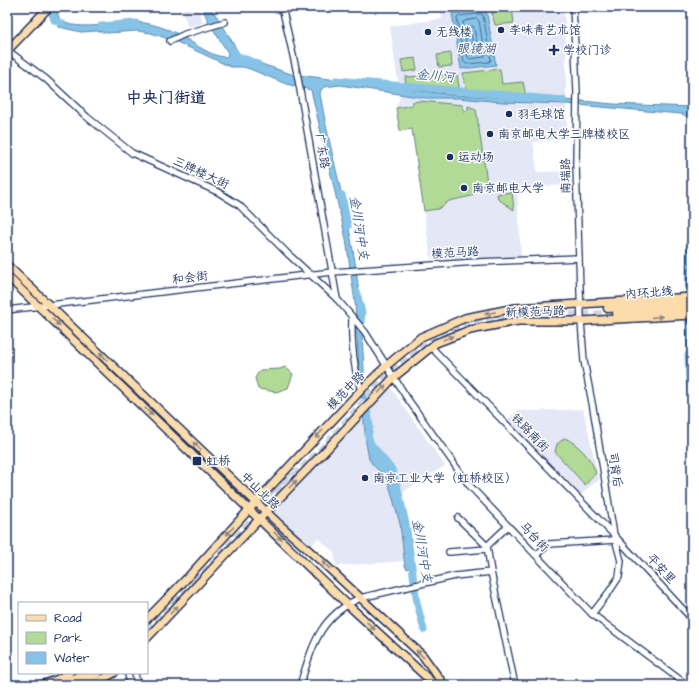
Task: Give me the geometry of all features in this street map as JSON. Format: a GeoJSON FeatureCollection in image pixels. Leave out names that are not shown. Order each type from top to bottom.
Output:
{"type":"FeatureCollection","features":[{"type":"Feature","properties":{"kind":"highway","name":"内环北线"},"geometry":{"type":"LineString","coordinates":[[608,311],[676,306],[692,302]]}},
{"type":"Feature","properties":{"kind":"highway","name":"内环北线"},"geometry":{"type":"LineString","coordinates":[[676,306],[692,308]]}},
{"type":"Feature","properties":{"kind":"highway"},"geometry":{"type":"LineString","coordinates":[[62,685],[83,674]]}},
{"type":"Feature","properties":{"kind":"highway"},"geometry":{"type":"LineString","coordinates":[[76,685],[96,674]]}},
{"type":"Feature","properties":{"kind":"main road"},"geometry":{"type":"LineString","coordinates":[[7,50],[49,7]]}},
{"type":"Feature","properties":{"kind":"main road","name":"中山北路"},"geometry":{"type":"LineString","coordinates":[[7,265],[266,512],[423,656],[444,685]]}},
{"type":"Feature","properties":{"kind":"main road","name":"中山北路"},"geometry":{"type":"LineString","coordinates":[[7,276],[260,518],[347,604],[435,685]]}},
{"type":"Feature","properties":{"kind":"main road","name":"新模范马路"},"geometry":{"type":"LineString","coordinates":[[394,377],[431,347],[443,340],[470,330],[518,321],[581,322],[676,306],[692,297]]}},
{"type":"Feature","properties":{"kind":"main road","name":"模范中路"},"geometry":{"type":"LineString","coordinates":[[148,618],[188,577],[361,390],[386,366],[421,338],[465,318],[516,308],[626,301]]}},
{"type":"Feature","properties":{"kind":"main road","name":"新模范马路"},"geometry":{"type":"LineString","coordinates":[[626,301],[676,306],[692,315]]}},
{"type":"Feature","properties":{"kind":"main road","name":"模范中路"},"geometry":{"type":"LineString","coordinates":[[148,637],[394,377]]}},
{"type":"Feature","properties":{"kind":"main road"},"geometry":{"type":"LineString","coordinates":[[41,685],[56,680],[67,674]]}},
{"type":"Feature","properties":{"kind":"main road"},"geometry":{"type":"LineString","coordinates":[[91,685],[112,674]]}},
{"type":"Feature","properties":{"kind":"street","name":"广东路"},"geometry":{"type":"LineString","coordinates":[[282,7],[297,73],[337,299]]}},
{"type":"Feature","properties":{"kind":"street","name":"南瑞路"},"geometry":{"type":"LineString","coordinates":[[573,7],[577,92],[576,170],[581,322]]}},
{"type":"Feature","properties":{"kind":"street"},"geometry":{"type":"LineString","coordinates":[[170,41],[185,34],[225,22]]}},
{"type":"Feature","properties":{"kind":"street","name":"三牌楼大街"},"geometry":{"type":"LineString","coordinates":[[7,50],[46,79],[87,117],[132,153],[218,192],[239,205],[337,299],[365,332],[394,377]]}},
{"type":"Feature","properties":{"kind":"street","name":"模范马路"},"geometry":{"type":"LineString","coordinates":[[332,272],[477,262],[579,258]]}},
{"type":"Feature","properties":{"kind":"street","name":"和会街"},"geometry":{"type":"LineString","coordinates":[[7,310],[332,272]]}},
{"type":"Feature","properties":{"kind":"street"},"geometry":{"type":"LineString","coordinates":[[352,318],[352,355],[361,390]]}},
{"type":"Feature","properties":{"kind":"street","name":"司背后"},"geometry":{"type":"LineString","coordinates":[[581,322],[584,361],[615,537],[621,561],[619,576],[592,614]]}},
{"type":"Feature","properties":{"kind":"street","name":"铁路南街"},"geometry":{"type":"LineString","coordinates":[[431,347],[615,537]]}},
{"type":"Feature","properties":{"kind":"street","name":"马台街"},"geometry":{"type":"LineString","coordinates":[[394,377],[407,398],[469,485],[508,526],[592,614],[687,685]]}},
{"type":"Feature","properties":{"kind":"street"},"geometry":{"type":"LineString","coordinates":[[458,518],[487,547],[515,685]]}},
{"type":"Feature","properties":{"kind":"street"},"geometry":{"type":"LineString","coordinates":[[449,552],[487,547],[508,526]]}},
{"type":"Feature","properties":{"kind":"street"},"geometry":{"type":"LineString","coordinates":[[536,555],[549,544],[615,537]]}},
{"type":"Feature","properties":{"kind":"street","name":"平安里"},"geometry":{"type":"LineString","coordinates":[[615,537],[692,619]]}},
{"type":"Feature","properties":{"kind":"street"},"geometry":{"type":"LineString","coordinates":[[300,685],[312,647],[326,622],[347,604],[360,598],[455,576],[491,572]]}},
{"type":"Feature","properties":{"kind":"street"},"geometry":{"type":"LineString","coordinates":[[128,674],[130,685]]}},
{"type":"Feature","properties":{"kind":"street"},"geometry":{"type":"LineString","coordinates":[[135,674],[137,685]]}},
{"type":"Feature","properties":{"kind":"shaded area"},"geometry":{"type":"Polygon","coordinates":[[[181,7],[198,7],[203,23],[188,27],[181,7]]]}},
{"type":"Feature","properties":{"kind":"shaded area","name":"南京邮电大学三牌楼校区"},"geometry":{"type":"Polygon","coordinates":[[[441,7],[564,7],[568,138],[533,142],[537,172],[569,171],[569,185],[538,186],[517,189],[521,256],[438,262],[438,258],[431,259],[412,129],[400,131],[396,108],[400,97],[390,26],[442,19],[441,7]]]}},
{"type":"Feature","properties":{"kind":"shaded area","name":"南京工业大学（虹桥校区）"},"geometry":{"type":"Polygon","coordinates":[[[391,388],[445,466],[406,490],[396,503],[405,561],[336,566],[334,552],[318,538],[311,546],[273,512],[391,388]]]}},
{"type":"Feature","properties":{"kind":"shaded area"},"geometry":{"type":"Polygon","coordinates":[[[583,409],[599,480],[578,498],[506,420],[518,411],[583,409]]]}},
{"type":"Feature","properties":{"kind":"green space"},"geometry":{"type":"Polygon","coordinates":[[[512,7],[514,23],[495,25],[491,9],[512,7]]]}},
{"type":"Feature","properties":{"kind":"green space"},"geometry":{"type":"Polygon","coordinates":[[[451,53],[452,66],[439,67],[437,55],[451,53]]]}},
{"type":"Feature","properties":{"kind":"green space"},"geometry":{"type":"Polygon","coordinates":[[[415,58],[417,70],[403,72],[401,60],[415,58]]]}},
{"type":"Feature","properties":{"kind":"green space"},"geometry":{"type":"Polygon","coordinates":[[[500,69],[502,84],[523,82],[526,96],[467,93],[463,73],[500,69]]]}},
{"type":"Feature","properties":{"kind":"green space"},"geometry":{"type":"Polygon","coordinates":[[[457,74],[460,93],[406,86],[405,77],[457,74]]]}},
{"type":"Feature","properties":{"kind":"green space","name":"运动场"},"geometry":{"type":"Polygon","coordinates":[[[419,101],[463,105],[464,111],[467,111],[468,106],[476,109],[487,182],[471,196],[449,201],[438,209],[424,211],[412,129],[400,131],[396,108],[412,105],[412,102],[419,101]]]}},
{"type":"Feature","properties":{"kind":"green space"},"geometry":{"type":"Polygon","coordinates":[[[512,192],[514,210],[498,199],[497,194],[512,192]]]}},
{"type":"Feature","properties":{"kind":"green space"},"geometry":{"type":"Polygon","coordinates":[[[285,367],[293,374],[288,388],[276,392],[258,389],[255,378],[260,370],[280,369],[285,367]]]}},
{"type":"Feature","properties":{"kind":"green space"},"geometry":{"type":"Polygon","coordinates":[[[565,438],[584,452],[594,468],[596,473],[585,485],[555,452],[557,444],[565,438]]]}},
{"type":"Feature","properties":{"kind":"water"},"geometry":{"type":"Polygon","coordinates":[[[50,7],[55,7],[60,20],[67,24],[89,26],[145,23],[162,27],[174,32],[208,52],[221,57],[227,57],[228,53],[208,21],[202,7],[210,7],[222,24],[241,57],[291,74],[453,95],[692,107],[692,433],[685,305],[691,124],[689,117],[681,114],[566,104],[503,102],[459,98],[425,98],[340,85],[324,87],[320,94],[355,261],[370,434],[375,448],[391,476],[398,496],[410,558],[410,567],[407,569],[405,566],[400,524],[387,479],[369,459],[359,371],[355,303],[346,239],[311,90],[286,84],[250,69],[243,67],[231,67],[177,42],[151,33],[137,31],[108,33],[97,31],[81,32],[59,27],[50,7]]]}},
{"type":"Feature","properties":{"kind":"water","name":"眼镜湖"},"geometry":{"type":"Polygon","coordinates":[[[486,9],[496,65],[461,69],[452,13],[486,9]]]}},
{"type":"Feature","properties":{"kind":"waterway"},"geometry":{"type":"LineString","coordinates":[[50,7],[54,20],[63,24]]}},
{"type":"Feature","properties":{"kind":"waterway"},"geometry":{"type":"LineString","coordinates":[[101,26],[136,23]]}},
{"type":"Feature","properties":{"kind":"waterway","name":"金川河"},"geometry":{"type":"LineString","coordinates":[[234,51],[236,55],[258,64]]}},
{"type":"Feature","properties":{"kind":"waterway","name":"金川河"},"geometry":{"type":"LineString","coordinates":[[336,80],[563,100]]}},
{"type":"Feature","properties":{"kind":"waterway","name":"金川河中支"},"geometry":{"type":"LineString","coordinates":[[342,195],[348,226]]}},
{"type":"Feature","properties":{"kind":"waterway","name":"金川河中支"},"geometry":{"type":"LineString","coordinates":[[357,292],[362,313],[360,333]]}},
{"type":"Feature","properties":{"kind":"waterway"},"geometry":{"type":"LineString","coordinates":[[688,355],[692,414]]}},
{"type":"Feature","properties":{"kind":"waterway","name":"金川河中支"},"geometry":{"type":"LineString","coordinates":[[368,413],[370,427],[368,436],[371,444],[393,471],[399,493],[406,524],[417,603],[424,630]]}},
{"type":"Feature","properties":{"kind":"tunnel"},"geometry":{"type":"LineString","coordinates":[[196,582],[282,488],[323,448],[388,375],[428,343],[468,326],[516,317],[608,314]]}},
{"type":"Feature","properties":{"kind":"tunnel"},"geometry":{"type":"LineString","coordinates":[[270,492],[290,472]]}},
{"type":"Feature","properties":{"kind":"tunnel"},"geometry":{"type":"LineString","coordinates":[[172,600],[197,573]]}},
{"type":"Feature","properties":{"kind":"tunnel"},"geometry":{"type":"LineString","coordinates":[[148,629],[181,598]]}},
{"type":"Feature","properties":{"kind":"place","name":"李味青艺术馆"},"geometry":{"type":"Point","coordinates":[501,30]}},
{"type":"Feature","properties":{"kind":"place","name":"无线楼"},"geometry":{"type":"Point","coordinates":[428,32]}},
{"type":"Feature","properties":{"kind":"place","name":"学校门诊"},"geometry":{"type":"Point","coordinates":[554,50]}},
{"type":"Feature","properties":{"kind":"place","name":"羽毛球馆"},"geometry":{"type":"Point","coordinates":[509,114]}},
{"type":"Feature","properties":{"kind":"place","name":"南京邮电大学三牌楼校区"},"geometry":{"type":"Point","coordinates":[490,134]}},
{"type":"Feature","properties":{"kind":"place","name":"运动场"},"geometry":{"type":"Point","coordinates":[450,157]}},
{"type":"Feature","properties":{"kind":"place","name":"南京邮电大学"},"geometry":{"type":"Point","coordinates":[464,188]}},
{"type":"Feature","properties":{"kind":"place","name":"虹桥"},"geometry":{"type":"Point","coordinates":[197,461]}},
{"type":"Feature","properties":{"kind":"place","name":"南京工业大学（虹桥校区）"},"geometry":{"type":"Point","coordinates":[365,478]}},
{"type":"Feature","properties":{"kind":"district","name":"中央门街道"},"geometry":{"type":"Point","coordinates":[166,98]}}]}
